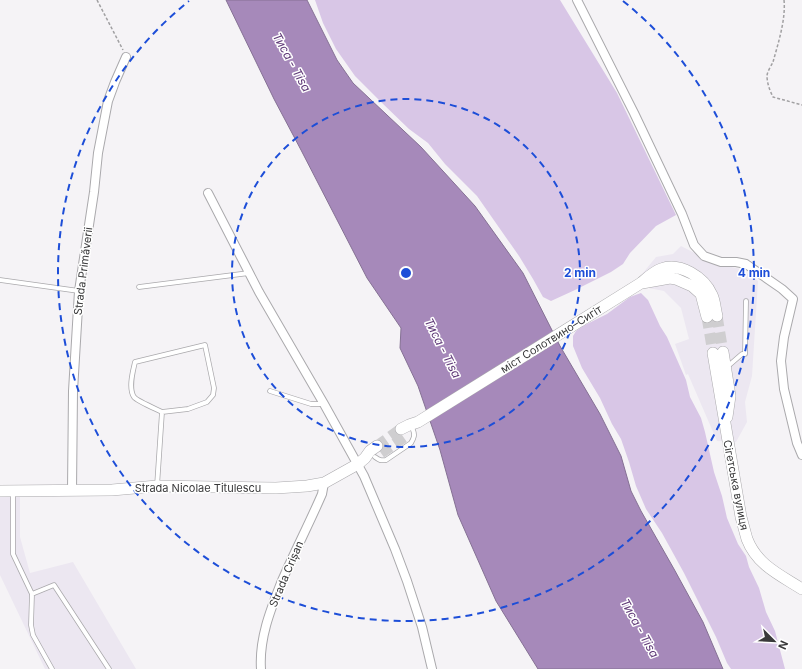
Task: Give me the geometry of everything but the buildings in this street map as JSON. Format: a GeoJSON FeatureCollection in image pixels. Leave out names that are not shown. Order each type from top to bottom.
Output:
{"type":"FeatureCollection","features":[{"type":"Feature","properties":{"kind":"street"},"geometry":{"type":"LineString","coordinates":[[577,0],[675,199],[694,245],[704,256],[721,262],[746,264],[792,299],[784,337],[781,361],[784,389],[797,443],[802,455]]}},
{"type":"Feature","properties":{"kind":"street","name":"Strada Primăverii"},"geometry":{"type":"LineString","coordinates":[[72,490],[73,391],[79,291],[94,192],[98,153],[108,101],[126,57]]}},
{"type":"Feature","properties":{"kind":"street"},"geometry":{"type":"LineString","coordinates":[[208,193],[249,273],[324,404],[371,455],[377,506],[407,581],[422,628],[432,669]]}},
{"type":"Feature","properties":{"kind":"street","name":"міст Солотвино–Сигіт"},"geometry":{"type":"LineString","coordinates":[[412,427],[639,284],[670,278],[694,281],[712,316]]}},
{"type":"Feature","properties":{"kind":"street","name":"Сігетська вулиця"},"geometry":{"type":"LineString","coordinates":[[718,352],[721,370],[730,396],[725,427],[741,517],[747,540],[756,555],[766,566],[802,589]]}},
{"type":"Feature","properties":{"kind":"street","name":"Strada Nicolae Titulescu"},"geometry":{"type":"LineString","coordinates":[[0,491],[112,490],[158,486],[276,488],[307,486],[324,483],[371,455]]}},
{"type":"Feature","properties":{"kind":"street","name":"Strada Crișan"},"geometry":{"type":"LineString","coordinates":[[261,669],[260,664],[264,634],[268,617],[290,561],[322,494],[324,483]]}},
{"type":"Feature","properties":{"kind":"lane"},"geometry":{"type":"LineString","coordinates":[[139,287],[249,273]]}},
{"type":"Feature","properties":{"kind":"lane"},"geometry":{"type":"LineString","coordinates":[[0,280],[79,291]]}},
{"type":"Feature","properties":{"kind":"lane"},"geometry":{"type":"LineString","coordinates":[[721,370],[744,354],[746,301]]}},
{"type":"Feature","properties":{"kind":"lane"},"geometry":{"type":"LineString","coordinates":[[205,345],[214,388],[213,395],[207,402],[188,409],[162,412],[135,398],[131,392],[131,377],[135,362],[205,345]]}},
{"type":"Feature","properties":{"kind":"lane"},"geometry":{"type":"LineString","coordinates":[[270,391],[311,404],[324,404]]}},
{"type":"Feature","properties":{"kind":"lane"},"geometry":{"type":"LineString","coordinates":[[158,486],[162,412]]}},
{"type":"Feature","properties":{"kind":"lane"},"geometry":{"type":"LineString","coordinates":[[371,455],[379,460],[386,460],[411,443],[414,439],[412,427]]}},
{"type":"Feature","properties":{"kind":"lane"},"geometry":{"type":"LineString","coordinates":[[13,491],[13,554],[32,594],[31,625],[33,635],[52,669]]}},
{"type":"Feature","properties":{"kind":"lane"},"geometry":{"type":"LineString","coordinates":[[32,594],[54,585],[109,669]]}},
{"type":"Feature","properties":{"kind":"path"},"geometry":{"type":"LineString","coordinates":[[97,0],[126,57]]}},
{"type":"Feature","properties":{"kind":"path"},"geometry":{"type":"LineString","coordinates":[[784,0],[785,7],[779,41],[771,68],[767,74],[769,86],[773,98],[802,105]]}},
{"type":"Feature","properties":{"kind":"shaded area"},"geometry":{"type":"Polygon","coordinates":[[[315,0],[560,0],[617,93],[676,215],[656,226],[630,253],[623,264],[611,272],[551,301],[543,297],[519,256],[477,196],[445,164],[428,143],[409,129],[355,76],[336,49],[323,23],[315,0]]]}},
{"type":"Feature","properties":{"kind":"shaded area"},"geometry":{"type":"Polygon","coordinates":[[[681,246],[716,264],[741,269],[758,281],[752,376],[745,402],[747,422],[736,442],[717,441],[688,374],[686,375],[675,344],[689,339],[681,308],[664,291],[644,287],[638,279],[656,257],[673,254],[681,246]]]}},
{"type":"Feature","properties":{"kind":"shaded area"},"geometry":{"type":"Polygon","coordinates":[[[641,293],[648,300],[660,326],[667,337],[686,380],[690,397],[701,418],[727,518],[738,544],[746,556],[749,567],[759,588],[766,612],[775,631],[785,669],[731,669],[727,663],[716,637],[684,573],[662,533],[646,509],[636,486],[621,439],[600,398],[582,368],[573,346],[573,336],[576,331],[607,314],[630,297],[641,293]]]}},
{"type":"Feature","properties":{"kind":"shaded area"},"geometry":{"type":"Polygon","coordinates":[[[0,495],[20,496],[20,537],[30,573],[73,562],[136,669],[45,669],[0,575],[0,495]]]}},
{"type":"Feature","properties":{"kind":"water","name":"Тиса - Tisa"},"geometry":{"type":"Polygon","coordinates":[[[226,0],[307,0],[337,60],[353,83],[421,147],[475,206],[523,273],[560,346],[600,414],[621,456],[631,491],[703,622],[723,669],[538,669],[496,601],[458,515],[440,450],[418,386],[400,348],[401,328],[367,278],[274,99],[226,0]]]}},
{"type":"Feature","properties":{"kind":"tunnel"},"geometry":{"type":"LineString","coordinates":[[717,316],[723,352]]}},
{"type":"Feature","properties":{"kind":"tunnel"},"geometry":{"type":"LineString","coordinates":[[707,317],[713,353]]}},
{"type":"Feature","properties":{"kind":"tunnel"},"geometry":{"type":"LineString","coordinates":[[377,446],[401,429]]}},
{"type":"Feature","properties":{"kind":"tunnel"},"geometry":{"type":"LineString","coordinates":[[381,453],[406,436]]}}]}
